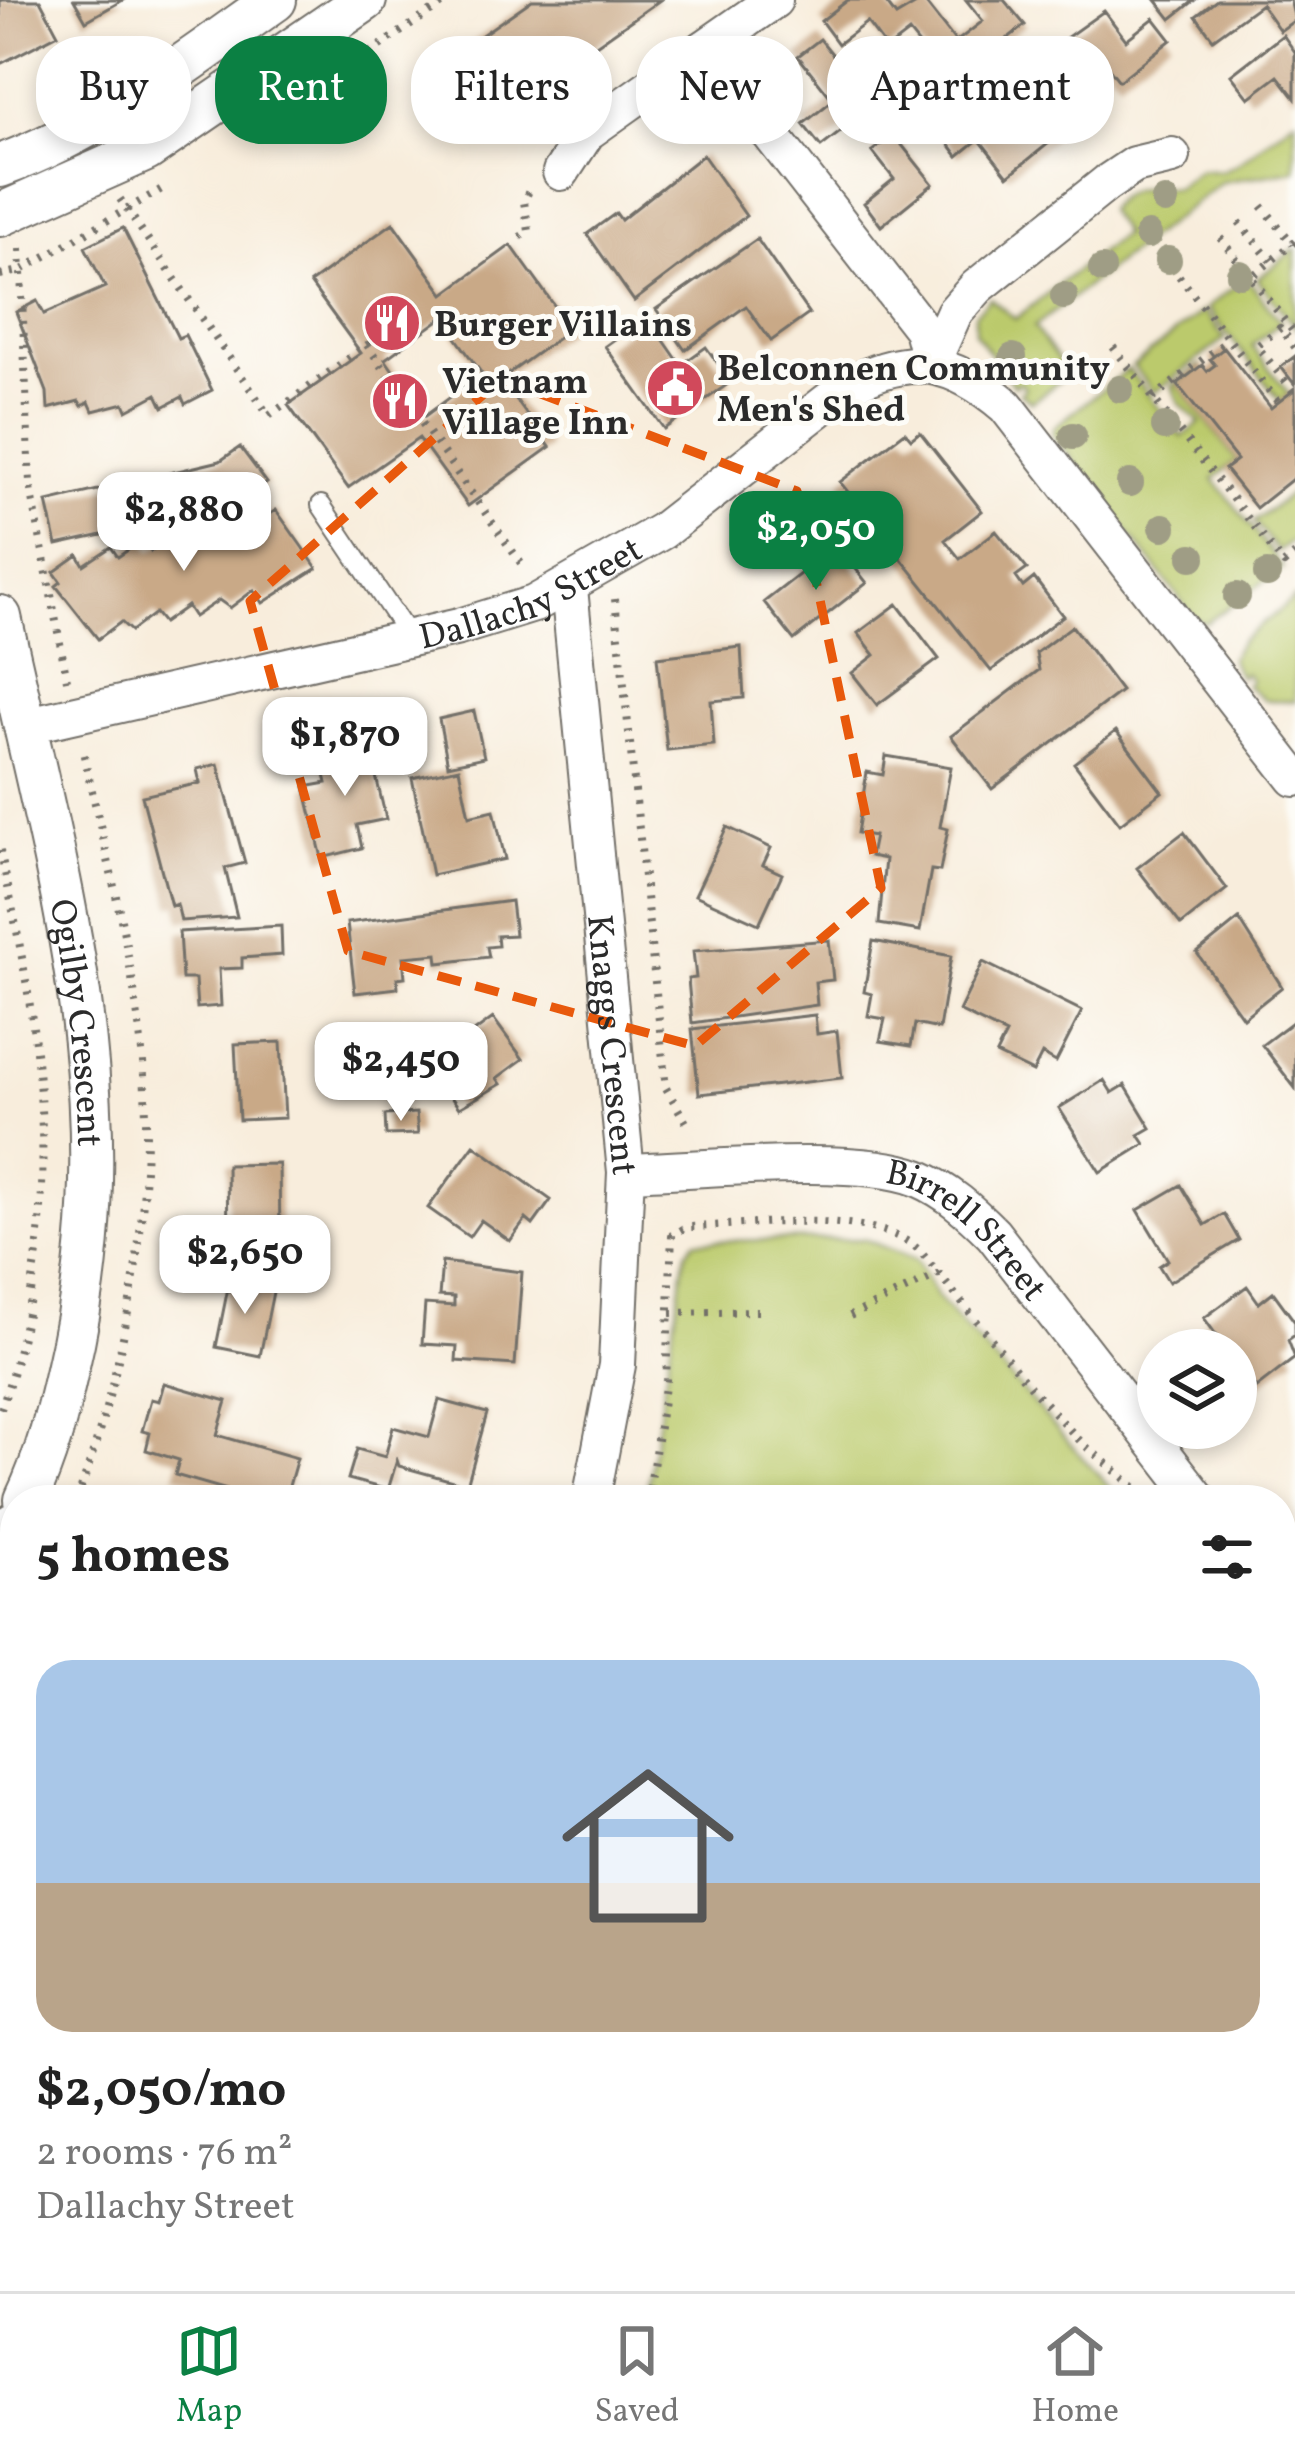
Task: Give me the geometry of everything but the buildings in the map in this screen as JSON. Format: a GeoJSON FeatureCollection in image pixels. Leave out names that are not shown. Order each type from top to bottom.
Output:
{"type":"FeatureCollection","features":[{"type":"Feature","properties":{"kind":"street"},"geometry":{"type":"LineString","coordinates":[[191,85],[275,0]]}},
{"type":"Feature","properties":{"kind":"street"},"geometry":{"type":"LineString","coordinates":[[724,36],[774,0]]}},
{"type":"Feature","properties":{"kind":"street"},"geometry":{"type":"LineString","coordinates":[[191,107],[337,17]]}},
{"type":"Feature","properties":{"kind":"street"},"geometry":{"type":"LineString","coordinates":[[561,172],[587,132],[636,98]]}},
{"type":"Feature","properties":{"kind":"street"},"geometry":{"type":"LineString","coordinates":[[0,166],[54,147],[102,144]]}},
{"type":"Feature","properties":{"kind":"street"},"geometry":{"type":"LineString","coordinates":[[10,212],[130,144]]}},
{"type":"Feature","properties":{"kind":"street"},"geometry":{"type":"LineString","coordinates":[[777,144],[922,329],[931,364]]}},
{"type":"Feature","properties":{"kind":"street"},"geometry":{"type":"LineString","coordinates":[[931,364],[954,313],[976,287],[1134,165],[1172,156]]}},
{"type":"Feature","properties":{"kind":"street"},"geometry":{"type":"LineString","coordinates":[[931,364],[972,377],[1006,406],[1283,738],[1295,778]]}},
{"type":"Feature","properties":{"kind":"street","name":"Dallachy Street"},"geometry":{"type":"LineString","coordinates":[[25,726],[515,610],[558,578],[662,532],[848,386],[878,370],[931,364]]}},
{"type":"Feature","properties":{"kind":"street","name":"Knaggs Crescent"},"geometry":{"type":"LineString","coordinates":[[558,578],[626,1172],[617,1365],[594,1485]]}},
{"type":"Feature","properties":{"kind":"street","name":"Ogilby Crescent"},"geometry":{"type":"LineString","coordinates":[[0,617],[73,935],[91,1062],[94,1187],[82,1309],[54,1425],[32,1485]]}},
{"type":"Feature","properties":{"kind":"street","name":"Birrell Street"},"geometry":{"type":"LineString","coordinates":[[626,1172],[853,1167],[918,1178],[959,1201],[993,1234],[1187,1485]]}},
{"type":"Feature","properties":{"kind":"lane"},"geometry":{"type":"LineString","coordinates":[[321,505],[410,638]]}},
{"type":"Feature","properties":{"kind":"path"},"geometry":{"type":"LineString","coordinates":[[387,41],[448,0]]}},
{"type":"Feature","properties":{"kind":"path"},"geometry":{"type":"LineString","coordinates":[[134,144],[128,211],[269,416],[367,346],[529,574],[558,578]]}},
{"type":"Feature","properties":{"kind":"path"},"geometry":{"type":"LineString","coordinates":[[0,275],[20,271],[128,211],[183,173]]}},
{"type":"Feature","properties":{"kind":"path"},"geometry":{"type":"LineString","coordinates":[[1251,278],[1294,243],[1262,206]]}},
{"type":"Feature","properties":{"kind":"path"},"geometry":{"type":"LineString","coordinates":[[10,212],[20,271],[24,416],[45,582]]}},
{"type":"Feature","properties":{"kind":"path"},"geometry":{"type":"LineString","coordinates":[[1239,222],[1271,261]]}},
{"type":"Feature","properties":{"kind":"path"},"geometry":{"type":"LineString","coordinates":[[1220,238],[1295,334]]}},
{"type":"Feature","properties":{"kind":"path"},"geometry":{"type":"LineString","coordinates":[[1179,276],[1236,357],[1278,403]]}},
{"type":"Feature","properties":{"kind":"path"},"geometry":{"type":"LineString","coordinates":[[1293,391],[1257,346],[1280,328],[1295,347]]}},
{"type":"Feature","properties":{"kind":"path"},"geometry":{"type":"LineString","coordinates":[[1153,398],[1228,340]]}},
{"type":"Feature","properties":{"kind":"path"},"geometry":{"type":"LineString","coordinates":[[1113,347],[1284,564],[1295,555]]}},
{"type":"Feature","properties":{"kind":"path"},"geometry":{"type":"LineString","coordinates":[[615,597],[666,1088],[688,1126]]}},
{"type":"Feature","properties":{"kind":"path"},"geometry":{"type":"LineString","coordinates":[[0,850],[30,986],[46,1140],[27,1328],[0,1412]]}},
{"type":"Feature","properties":{"kind":"path"},"geometry":{"type":"LineString","coordinates":[[650,1485],[671,1313],[672,1235],[686,1227],[870,1225],[906,1238],[1082,1444],[1132,1485]]}},
{"type":"Feature","properties":{"kind":"path"},"geometry":{"type":"LineString","coordinates":[[850,1316],[940,1273]]}},
{"type":"Feature","properties":{"kind":"path"},"geometry":{"type":"LineString","coordinates":[[671,1313],[759,1311]]}},
{"type":"Feature","properties":{"kind":"highlighted area"},"geometry":{"type":"Polygon","coordinates":[[[501,379],[797,491],[881,888],[695,1046],[348,951],[250,601],[501,379]]]}},
{"type":"Feature","properties":{"kind":"green space"},"geometry":{"type":"Polygon","coordinates":[[[1295,118],[1295,170],[1222,182],[1034,327],[1062,365],[1063,378],[1032,402],[1020,393],[1025,388],[1020,382],[1014,386],[975,333],[975,314],[990,298],[1015,319],[1123,234],[1107,210],[1122,194],[1138,188],[1175,188],[1200,169],[1221,171],[1237,164],[1295,118]]]}},
{"type":"Feature","properties":{"kind":"green space"},"geometry":{"type":"Polygon","coordinates":[[[1295,249],[1295,327],[1257,279],[1295,249]]]}},
{"type":"Feature","properties":{"kind":"green space"},"geometry":{"type":"Polygon","coordinates":[[[1246,277],[1281,322],[1252,346],[1289,394],[1280,401],[1207,308],[1246,277]]]}},
{"type":"Feature","properties":{"kind":"green space"},"geometry":{"type":"Polygon","coordinates":[[[1203,311],[1225,339],[1154,393],[1133,366],[1203,311]]]}},
{"type":"Feature","properties":{"kind":"green space"},"geometry":{"type":"Polygon","coordinates":[[[1202,364],[1178,385],[1237,460],[1214,479],[1283,568],[1206,623],[1196,620],[1053,435],[1053,428],[1128,369],[1182,437],[1200,423],[1179,403],[1172,386],[1202,364]]]}},
{"type":"Feature","properties":{"kind":"green space"},"geometry":{"type":"Polygon","coordinates":[[[1295,490],[1295,539],[1278,552],[1254,522],[1295,490]]]}},
{"type":"Feature","properties":{"kind":"green space"},"geometry":{"type":"Polygon","coordinates":[[[1295,598],[1295,701],[1265,700],[1246,685],[1251,680],[1245,673],[1240,677],[1230,659],[1241,641],[1295,598]]]}},
{"type":"Feature","properties":{"kind":"green space"},"geometry":{"type":"Polygon","coordinates":[[[864,1239],[916,1260],[937,1297],[1107,1485],[647,1485],[686,1252],[695,1241],[864,1239]]]}},
{"type":"Feature","properties":{"kind":"place","name":"Burger Villains"},"geometry":{"type":"Point","coordinates":[392,323]}},
{"type":"Feature","properties":{"kind":"place","name":"Belconnen Community Men's Shed"},"geometry":{"type":"Point","coordinates":[675,388]}},
{"type":"Feature","properties":{"kind":"place","name":"Vietnam Village Inn"},"geometry":{"type":"Point","coordinates":[400,401]}}]}
